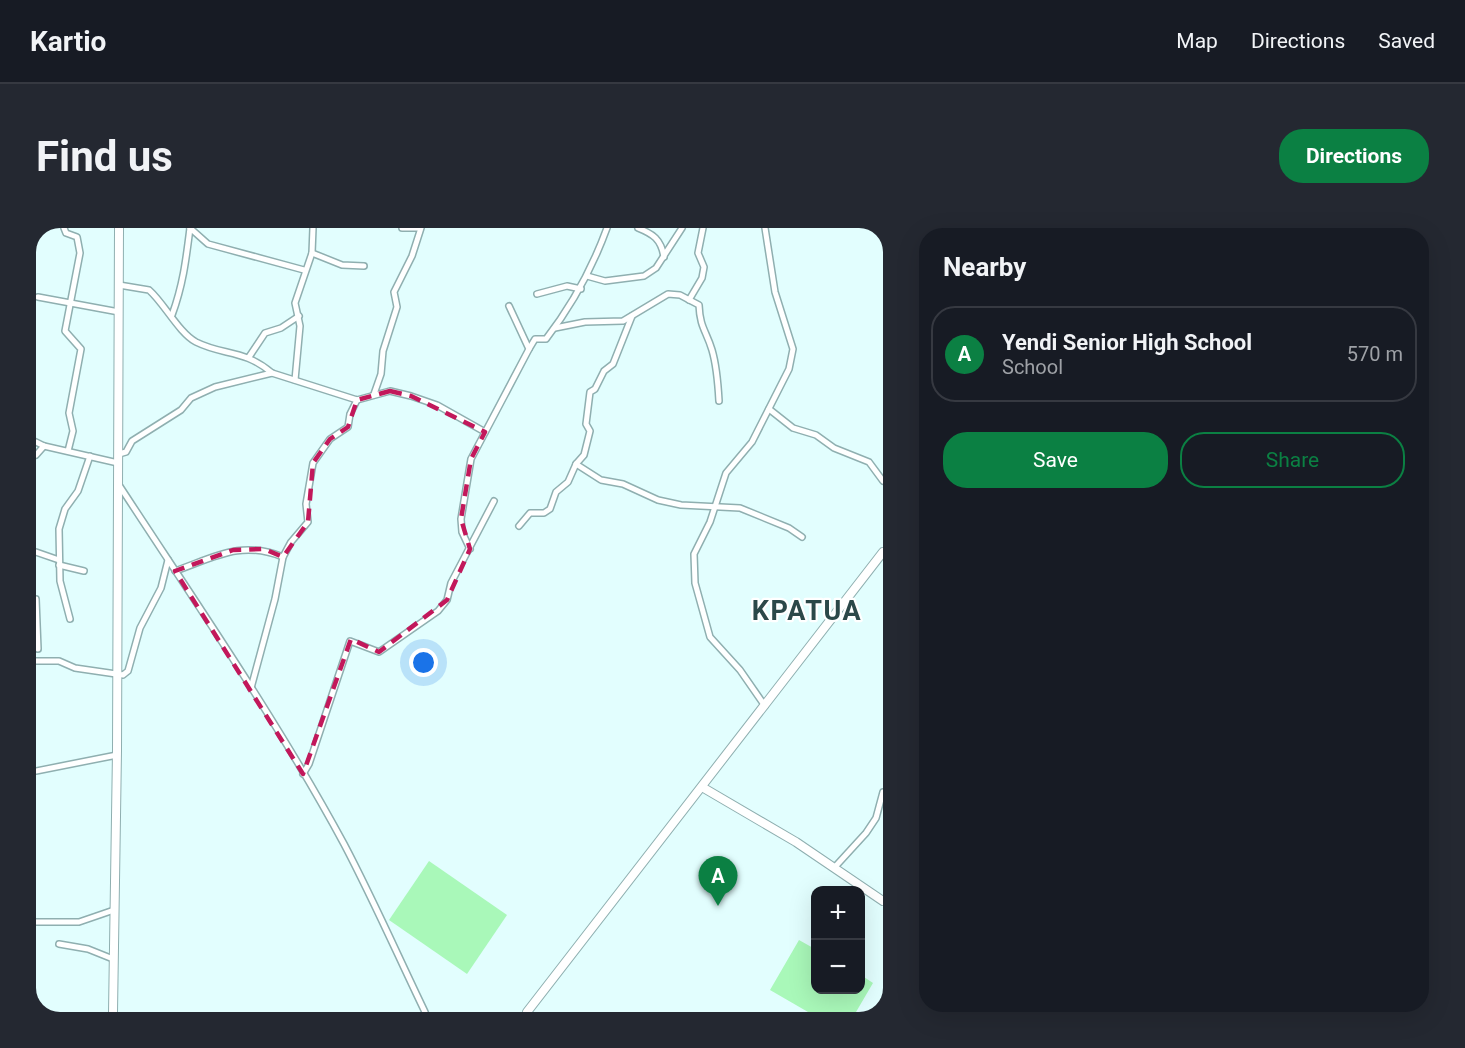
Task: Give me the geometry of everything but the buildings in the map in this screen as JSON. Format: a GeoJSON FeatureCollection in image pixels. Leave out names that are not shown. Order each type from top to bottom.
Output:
{"type":"FeatureCollection","features":[{"type":"Feature","properties":{"kind":"main road"},"geometry":{"type":"LineString","coordinates":[[113,1012],[117,755],[119,228]]}},
{"type":"Feature","properties":{"kind":"main road"},"geometry":{"type":"LineString","coordinates":[[527,1012],[883,552]]}},
{"type":"Feature","properties":{"kind":"main road"},"geometry":{"type":"LineString","coordinates":[[702,787],[834,868],[883,901]]}},
{"type":"Feature","properties":{"kind":"street"},"geometry":{"type":"LineString","coordinates":[[64,228],[66,233],[77,237],[79,242],[65,333],[81,349],[69,413],[73,431],[68,451]]}},
{"type":"Feature","properties":{"kind":"street"},"geometry":{"type":"LineString","coordinates":[[172,315],[184,283],[184,259],[190,228]]}},
{"type":"Feature","properties":{"kind":"street"},"geometry":{"type":"LineString","coordinates":[[190,228],[208,244],[304,270]]}},
{"type":"Feature","properties":{"kind":"street"},"geometry":{"type":"LineString","coordinates":[[294,380],[299,316],[295,303],[304,270],[312,253],[313,228]]}},
{"type":"Feature","properties":{"kind":"street"},"geometry":{"type":"LineString","coordinates":[[374,394],[381,374],[383,351],[397,307],[394,292],[412,256],[421,228],[402,228]]}},
{"type":"Feature","properties":{"kind":"street"},"geometry":{"type":"LineString","coordinates":[[470,549],[462,532],[461,519],[471,459],[535,339],[546,339],[581,289],[607,228]]}},
{"type":"Feature","properties":{"kind":"street"},"geometry":{"type":"LineString","coordinates":[[638,228],[655,235],[662,246],[664,256]]}},
{"type":"Feature","properties":{"kind":"street"},"geometry":{"type":"LineString","coordinates":[[587,276],[606,281],[644,276],[656,268],[682,228]]}},
{"type":"Feature","properties":{"kind":"street"},"geometry":{"type":"LineString","coordinates":[[689,300],[702,278],[704,267],[698,253],[703,228]]}},
{"type":"Feature","properties":{"kind":"street"},"geometry":{"type":"LineString","coordinates":[[765,228],[775,292],[793,349],[789,369],[753,442],[726,473],[716,505],[694,554],[695,583],[711,637],[740,670],[765,706]]}},
{"type":"Feature","properties":{"kind":"street"},"geometry":{"type":"LineString","coordinates":[[312,253],[342,265],[364,266]]}},
{"type":"Feature","properties":{"kind":"street"},"geometry":{"type":"LineString","coordinates":[[119,285],[149,290],[195,341],[249,357],[262,363],[272,373],[357,400],[390,391],[427,401],[485,432]]}},
{"type":"Feature","properties":{"kind":"street"},"geometry":{"type":"LineString","coordinates":[[537,294],[567,286],[581,289]]}},
{"type":"Feature","properties":{"kind":"street"},"geometry":{"type":"LineString","coordinates":[[555,328],[585,322],[623,321],[668,294],[680,295],[699,305],[700,326],[711,348],[718,375],[719,401]]}},
{"type":"Feature","properties":{"kind":"street"},"geometry":{"type":"LineString","coordinates":[[38,297],[119,312]]}},
{"type":"Feature","properties":{"kind":"street"},"geometry":{"type":"LineString","coordinates":[[509,306],[529,349]]}},
{"type":"Feature","properties":{"kind":"street"},"geometry":{"type":"LineString","coordinates":[[249,357],[266,333],[281,328],[299,316]]}},
{"type":"Feature","properties":{"kind":"street"},"geometry":{"type":"LineString","coordinates":[[519,526],[530,513],[544,513],[550,509],[556,492],[568,482],[576,464],[584,455],[589,436],[586,424],[590,392],[595,389],[604,371],[613,364],[632,316]]}},
{"type":"Feature","properties":{"kind":"street"},"geometry":{"type":"LineString","coordinates":[[36,441],[44,446],[90,456],[118,459],[126,452],[132,441],[181,410],[191,398],[215,387],[272,373]]}},
{"type":"Feature","properties":{"kind":"street"},"geometry":{"type":"LineString","coordinates":[[251,688],[275,599],[283,557],[291,542],[308,522],[306,504],[313,463],[330,439],[348,427],[350,414],[357,400]]}},
{"type":"Feature","properties":{"kind":"street"},"geometry":{"type":"LineString","coordinates":[[769,409],[793,428],[816,435],[834,448],[869,462],[883,481]]}},
{"type":"Feature","properties":{"kind":"street"},"geometry":{"type":"LineString","coordinates":[[36,456],[44,446]]}},
{"type":"Feature","properties":{"kind":"street"},"geometry":{"type":"LineString","coordinates":[[70,619],[60,581],[59,529],[65,509],[78,491],[90,456]]}},
{"type":"Feature","properties":{"kind":"street"},"geometry":{"type":"LineString","coordinates":[[576,464],[601,480],[623,484],[658,500],[681,505],[740,508],[789,528],[802,537]]}},
{"type":"Feature","properties":{"kind":"street"},"geometry":{"type":"LineString","coordinates":[[117,483],[251,688],[303,774],[344,845],[425,1012]]}},
{"type":"Feature","properties":{"kind":"street"},"geometry":{"type":"LineString","coordinates":[[303,774],[309,764],[350,641],[379,652],[438,611],[447,600],[451,583],[494,501]]}},
{"type":"Feature","properties":{"kind":"street"},"geometry":{"type":"LineString","coordinates":[[175,571],[233,550],[264,549],[283,557]]}},
{"type":"Feature","properties":{"kind":"street"},"geometry":{"type":"LineString","coordinates":[[36,552],[84,571]]}},
{"type":"Feature","properties":{"kind":"street"},"geometry":{"type":"LineString","coordinates":[[36,661],[59,661],[75,668],[116,676],[123,675],[128,671],[140,628],[161,588],[168,560]]}},
{"type":"Feature","properties":{"kind":"street"},"geometry":{"type":"LineString","coordinates":[[36,599],[39,649]]}},
{"type":"Feature","properties":{"kind":"street"},"geometry":{"type":"LineString","coordinates":[[36,771],[117,755]]}},
{"type":"Feature","properties":{"kind":"street"},"geometry":{"type":"LineString","coordinates":[[834,868],[866,833],[876,818],[883,792]]}},
{"type":"Feature","properties":{"kind":"street"},"geometry":{"type":"LineString","coordinates":[[36,922],[79,922],[114,910]]}},
{"type":"Feature","properties":{"kind":"street"},"geometry":{"type":"LineString","coordinates":[[59,944],[88,949],[113,959]]}},
{"type":"Feature","properties":{"kind":"highlighted area"},"geometry":{"type":"Polygon","coordinates":[[[390,391],[411,396],[485,432],[471,459],[461,519],[470,549],[447,600],[379,652],[351,639],[303,774],[175,571],[233,550],[264,549],[283,557],[308,522],[313,463],[330,439],[348,427],[357,400],[390,391]]]}},
{"type":"Feature","properties":{"kind":"green space"},"geometry":{"type":"Polygon","coordinates":[[[429,861],[507,915],[467,974],[389,920],[429,861]]]}},
{"type":"Feature","properties":{"kind":"green space"},"geometry":{"type":"Polygon","coordinates":[[[799,940],[811,947],[811,994],[865,994],[865,978],[873,983],[856,1012],[808,1012],[770,990],[799,940]]]}},
{"type":"Feature","properties":{"kind":"place","name":"Yendi Senior High School"},"geometry":{"type":"Point","coordinates":[718,906]}},
{"type":"Feature","properties":{"kind":"district","name":"KPATUA"},"geometry":{"type":"Point","coordinates":[807,611]}}]}
